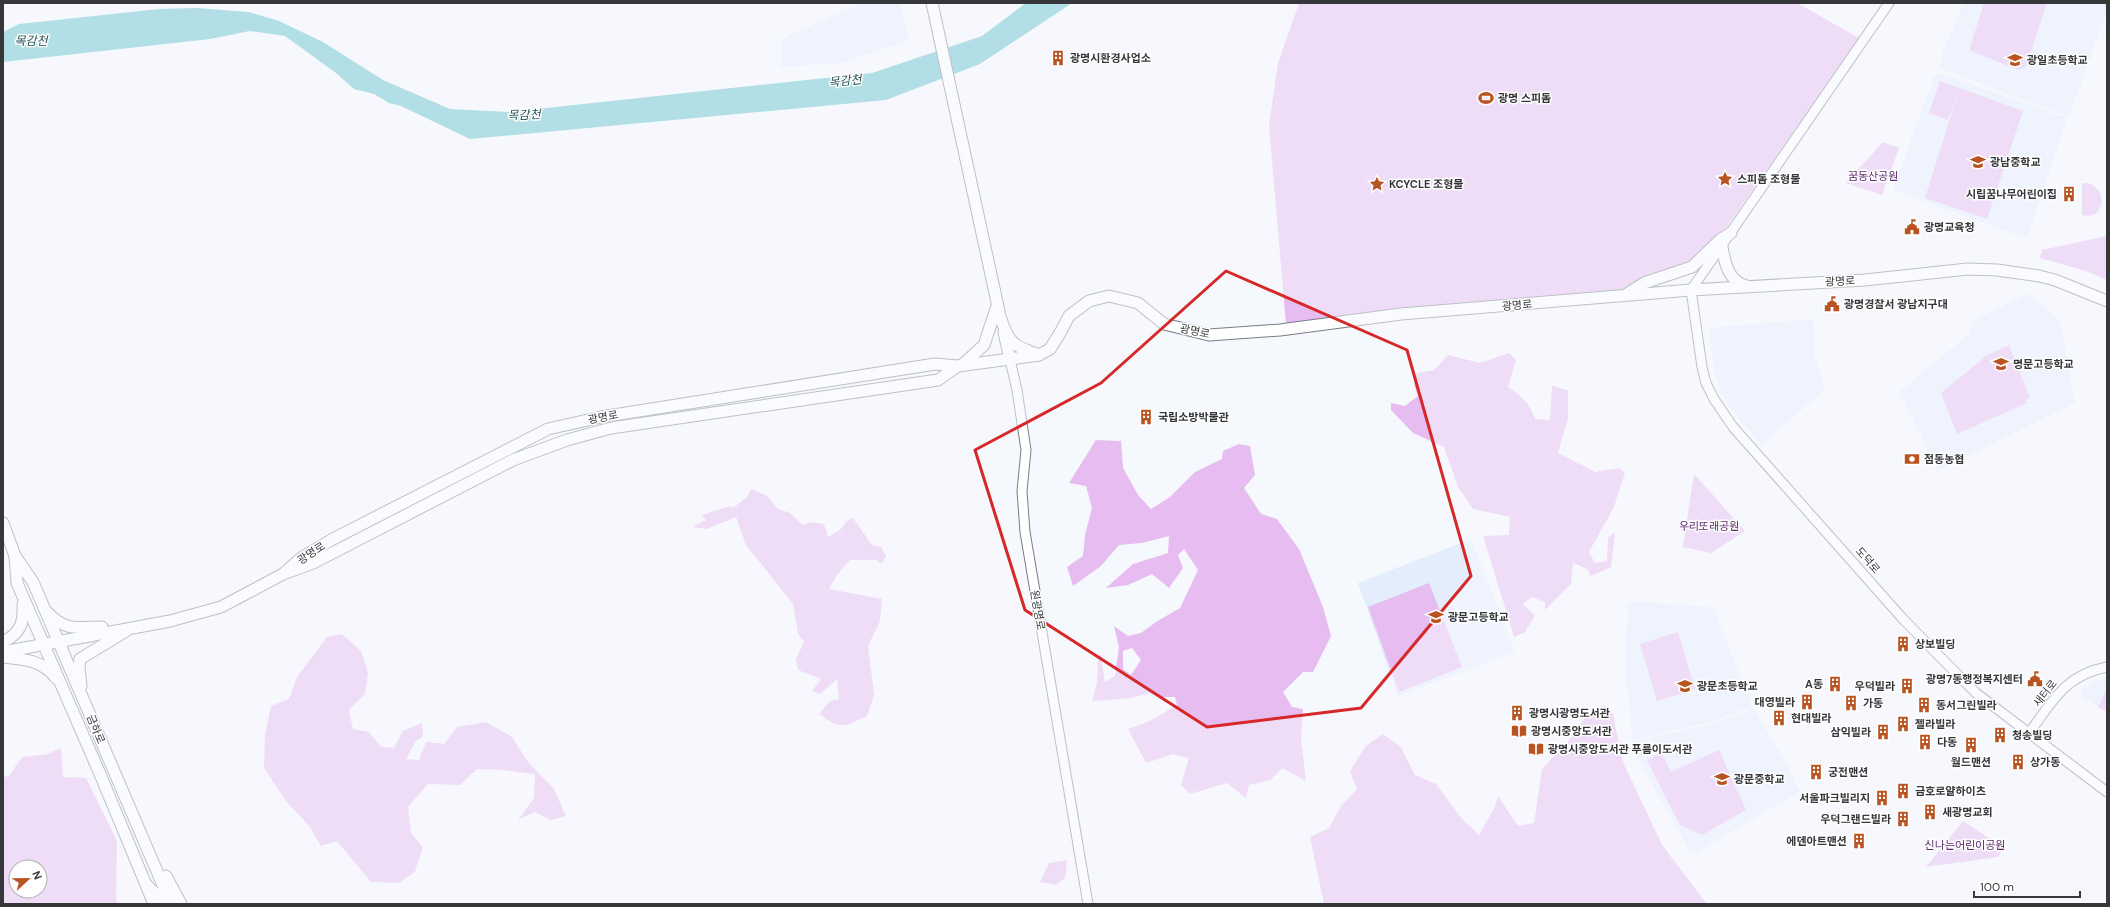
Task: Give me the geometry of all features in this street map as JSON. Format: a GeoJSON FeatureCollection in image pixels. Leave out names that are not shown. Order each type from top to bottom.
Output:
{"type":"FeatureCollection","features":[{"type":"Feature","properties":{"kind":"main road"},"geometry":{"type":"LineString","coordinates":[[935,4],[938,28],[978,220],[1004,329],[1016,345],[1039,355]]}},
{"type":"Feature","properties":{"kind":"main road"},"geometry":{"type":"LineString","coordinates":[[1625,296],[1644,283],[1692,267],[1721,239],[1731,233]]}},
{"type":"Feature","properties":{"kind":"main road"},"geometry":{"type":"LineString","coordinates":[[1722,247],[1727,267],[1732,278],[1737,283],[1752,286]]}},
{"type":"Feature","properties":{"kind":"main road","name":"광명로"},"geometry":{"type":"LineString","coordinates":[[283,574],[301,558],[334,539],[548,429],[601,417],[935,364],[960,365],[1010,360],[1039,355],[1050,349],[1069,316],[1090,301],[1109,296],[1138,303],[1164,324],[1209,335],[1280,330],[1401,314],[1691,290],[1865,280],[1968,269],[1997,270],[2055,280],[2107,301]]}},
{"type":"Feature","properties":{"kind":"main road"},"geometry":{"type":"LineString","coordinates":[[960,365],[984,345],[999,311]]}},
{"type":"Feature","properties":{"kind":"main road","name":"원광명로"},"geometry":{"type":"LineString","coordinates":[[999,311],[1010,360]]}},
{"type":"Feature","properties":{"kind":"main road","name":"광명로"},"geometry":{"type":"LineString","coordinates":[[3,652],[170,621],[221,607],[283,574],[313,563],[513,460],[567,440],[611,428],[938,380],[960,365]]}},
{"type":"Feature","properties":{"kind":"main road","name":"금하로"},"geometry":{"type":"LineString","coordinates":[[3,523],[15,556],[33,582],[171,904]]}},
{"type":"Feature","properties":{"kind":"main road","name":"금하로"},"geometry":{"type":"LineString","coordinates":[[15,556],[17,583],[100,774],[142,879],[154,904]]}},
{"type":"Feature","properties":{"kind":"main road"},"geometry":{"type":"LineString","coordinates":[[3,642],[17,633],[22,626],[23,597]]}},
{"type":"Feature","properties":{"kind":"main road"},"geometry":{"type":"LineString","coordinates":[[44,607],[58,623],[67,628],[132,627]]}},
{"type":"Feature","properties":{"kind":"main road"},"geometry":{"type":"LineString","coordinates":[[82,696],[79,667],[80,659],[132,627]]}},
{"type":"Feature","properties":{"kind":"main road"},"geometry":{"type":"LineString","coordinates":[[3,657],[38,663],[47,668],[62,686]]}},
{"type":"Feature","properties":{"kind":"main road"},"geometry":{"type":"LineString","coordinates":[[145,842],[181,904]]}},
{"type":"Feature","properties":{"kind":"street"},"geometry":{"type":"LineString","coordinates":[[1691,290],[1872,30],[1889,3]]}},
{"type":"Feature","properties":{"kind":"street","name":"도덕로"},"geometry":{"type":"LineString","coordinates":[[1691,290],[1702,367],[1706,383],[1714,399],[1733,427],[1903,619],[1976,693],[2107,792]]}},
{"type":"Feature","properties":{"kind":"street","name":"원광명로"},"geometry":{"type":"LineString","coordinates":[[1010,360],[1017,390],[1026,450],[1022,491],[1025,532],[1088,904]]}},
{"type":"Feature","properties":{"kind":"street","name":"새터로"},"geometry":{"type":"LineString","coordinates":[[2029,733],[2062,688],[2085,673],[2107,666]]}},
{"type":"Feature","properties":{"kind":"street"},"geometry":{"type":"LineString","coordinates":[[142,879],[167,904]]}},
{"type":"Feature","properties":{"kind":"highlighted area"},"geometry":{"type":"Polygon","coordinates":[[[1226,271],[1407,350],[1471,576],[1361,708],[1207,727],[1025,610],[975,450],[1101,383],[1226,271]]]}},
{"type":"Feature","properties":{"kind":"shaded area"},"geometry":{"type":"Polygon","coordinates":[[[863,3],[900,3],[909,40],[840,63],[781,67],[781,39],[863,3]]]}},
{"type":"Feature","properties":{"kind":"shaded area","name":"광일초등학교"},"geometry":{"type":"Polygon","coordinates":[[[1963,3],[2107,3],[2107,10],[2069,117],[1939,68],[1943,52],[1963,3]]]}},
{"type":"Feature","properties":{"kind":"shaded area","name":"광남중학교"},"geometry":{"type":"Polygon","coordinates":[[[1940,73],[2067,118],[2027,238],[1893,190],[1934,77],[1940,73]]]}},
{"type":"Feature","properties":{"kind":"shaded area","name":"명문고등학교"},"geometry":{"type":"Polygon","coordinates":[[[2030,294],[2060,321],[2075,403],[1938,470],[1899,392],[1967,336],[1976,318],[2030,294]]]}},
{"type":"Feature","properties":{"kind":"shaded area"},"geometry":{"type":"Polygon","coordinates":[[[1813,319],[1814,352],[1825,389],[1762,445],[1730,408],[1718,386],[1713,362],[1709,328],[1813,319]]]}},
{"type":"Feature","properties":{"kind":"shaded area","name":"광문고등학교"},"geometry":{"type":"Polygon","coordinates":[[[1471,539],[1515,652],[1398,696],[1358,583],[1471,539]]]}},
{"type":"Feature","properties":{"kind":"shaded area","name":"광문초등학교"},"geometry":{"type":"Polygon","coordinates":[[[1631,601],[1709,607],[1714,610],[1752,707],[1706,723],[1633,740],[1625,665],[1628,606],[1631,601]]]}},
{"type":"Feature","properties":{"kind":"shaded area"},"geometry":{"type":"Polygon","coordinates":[[[2107,678],[2107,689],[2098,707],[2082,696],[2081,691],[2092,683],[2107,678]]]}},
{"type":"Feature","properties":{"kind":"shaded area","name":"광문중학교"},"geometry":{"type":"Polygon","coordinates":[[[1754,709],[1787,765],[1800,792],[1695,853],[1690,852],[1637,757],[1632,742],[1707,725],[1754,709]]]}},
{"type":"Feature","properties":{"kind":"green space"},"geometry":{"type":"Polygon","coordinates":[[[1299,3],[1797,3],[1859,38],[1698,268],[1623,291],[1286,324],[1269,125],[1278,63],[1299,3]]]}},
{"type":"Feature","properties":{"kind":"green space"},"geometry":{"type":"Polygon","coordinates":[[[1984,3],[2047,3],[2026,66],[2019,70],[1971,51],[1970,47],[1984,3]]]}},
{"type":"Feature","properties":{"kind":"green space"},"geometry":{"type":"Polygon","coordinates":[[[1940,81],[2023,111],[1987,219],[1925,198],[1958,93],[1948,120],[1929,113],[1940,81]]]}},
{"type":"Feature","properties":{"kind":"green space","name":"꿈동산공원"},"geometry":{"type":"Polygon","coordinates":[[[1883,142],[1899,148],[1882,195],[1846,183],[1883,142]]]}},
{"type":"Feature","properties":{"kind":"green space"},"geometry":{"type":"Polygon","coordinates":[[[2087,183],[2094,186],[2099,191],[2101,197],[2099,209],[2089,216],[2082,215],[2082,184],[2087,183]]]}},
{"type":"Feature","properties":{"kind":"green space"},"geometry":{"type":"Polygon","coordinates":[[[2107,236],[2107,280],[2086,271],[2040,258],[2042,250],[2107,236]]]}},
{"type":"Feature","properties":{"kind":"green space"},"geometry":{"type":"Polygon","coordinates":[[[2009,345],[2030,398],[2025,400],[2027,403],[1957,434],[1941,393],[1986,356],[2009,345]]]}},
{"type":"Feature","properties":{"kind":"green space"},"geometry":{"type":"Polygon","coordinates":[[[1509,353],[1516,360],[1508,387],[1525,400],[1535,419],[1550,420],[1552,386],[1568,390],[1568,418],[1558,453],[1595,472],[1619,468],[1625,473],[1614,507],[1589,552],[1595,563],[1607,561],[1608,538],[1615,532],[1611,567],[1591,576],[1587,569],[1573,563],[1571,584],[1545,610],[1545,602],[1532,597],[1523,604],[1535,616],[1525,632],[1514,637],[1483,536],[1509,535],[1510,517],[1473,509],[1458,487],[1444,447],[1413,433],[1391,410],[1391,403],[1405,406],[1418,396],[1414,384],[1417,373],[1434,370],[1448,355],[1480,363],[1509,353]]]}},
{"type":"Feature","properties":{"kind":"green space"},"geometry":{"type":"Polygon","coordinates":[[[1096,440],[1121,441],[1123,468],[1138,495],[1151,509],[1170,497],[1195,472],[1222,459],[1223,451],[1239,444],[1250,446],[1255,475],[1244,488],[1261,514],[1277,519],[1299,549],[1323,607],[1331,636],[1313,672],[1303,672],[1283,692],[1292,707],[1303,709],[1301,740],[1306,781],[1282,768],[1270,780],[1249,785],[1246,798],[1227,783],[1190,794],[1181,785],[1189,758],[1173,754],[1146,763],[1128,729],[1150,721],[1177,705],[1175,697],[1157,697],[1150,693],[1131,698],[1092,701],[1097,683],[1100,653],[1105,682],[1115,676],[1119,647],[1114,626],[1128,636],[1141,633],[1180,608],[1198,570],[1184,549],[1178,555],[1183,568],[1169,588],[1152,574],[1128,585],[1106,588],[1133,564],[1168,553],[1169,536],[1142,543],[1119,545],[1101,566],[1073,586],[1067,567],[1083,556],[1085,535],[1092,508],[1086,486],[1069,483],[1096,440]],[[1132,648],[1123,651],[1123,669],[1131,675],[1141,660],[1132,648]]]}},
{"type":"Feature","properties":{"kind":"green space","name":"우리또래공원"},"geometry":{"type":"Polygon","coordinates":[[[1694,474],[1745,531],[1711,553],[1683,547],[1694,474]]]}},
{"type":"Feature","properties":{"kind":"green space"},"geometry":{"type":"Polygon","coordinates":[[[751,489],[767,496],[778,509],[790,513],[803,525],[811,522],[824,524],[828,537],[840,530],[848,520],[853,518],[872,545],[881,547],[886,556],[882,564],[876,560],[850,560],[837,575],[829,589],[882,599],[880,621],[868,646],[874,695],[867,716],[852,723],[838,725],[832,723],[819,714],[830,701],[839,699],[837,679],[820,694],[812,691],[821,679],[798,670],[796,659],[804,642],[798,633],[793,604],[746,545],[736,517],[707,529],[692,527],[706,520],[702,515],[730,506],[733,508],[747,497],[751,489]]]}},
{"type":"Feature","properties":{"kind":"green space"},"geometry":{"type":"Polygon","coordinates":[[[1429,583],[1462,667],[1399,692],[1368,607],[1429,583]]]}},
{"type":"Feature","properties":{"kind":"green space"},"geometry":{"type":"Polygon","coordinates":[[[1678,632],[1695,689],[1657,701],[1640,644],[1678,632]]]}},
{"type":"Feature","properties":{"kind":"green space"},"geometry":{"type":"Polygon","coordinates":[[[342,634],[361,651],[368,673],[365,694],[349,710],[353,729],[369,732],[381,747],[394,748],[403,731],[422,723],[423,736],[415,742],[406,759],[419,760],[426,742],[444,744],[457,727],[486,722],[512,737],[528,762],[554,789],[566,816],[551,820],[535,812],[518,820],[534,798],[535,774],[503,770],[477,769],[460,785],[428,784],[408,807],[411,833],[423,847],[415,872],[399,883],[371,882],[337,841],[321,846],[310,827],[286,801],[264,768],[265,735],[271,706],[289,699],[297,677],[327,637],[342,634]]]}},
{"type":"Feature","properties":{"kind":"green space"},"geometry":{"type":"Polygon","coordinates":[[[2107,689],[2107,712],[2098,707],[2107,689]]]}},
{"type":"Feature","properties":{"kind":"green space"},"geometry":{"type":"Polygon","coordinates":[[[1604,705],[1613,714],[1622,760],[1662,845],[1707,904],[1324,904],[1310,837],[1329,828],[1341,806],[1357,789],[1350,771],[1366,746],[1383,734],[1401,747],[1415,775],[1436,784],[1462,819],[1479,835],[1494,809],[1498,796],[1518,826],[1534,823],[1542,769],[1571,738],[1586,716],[1604,705]]]}},
{"type":"Feature","properties":{"kind":"green space"},"geometry":{"type":"Polygon","coordinates":[[[61,748],[63,777],[86,778],[117,841],[116,898],[118,904],[3,904],[3,777],[9,776],[22,757],[48,754],[61,748]]]}},
{"type":"Feature","properties":{"kind":"green space"},"geometry":{"type":"Polygon","coordinates":[[[1719,750],[1746,810],[1702,835],[1680,825],[1647,760],[1661,753],[1671,772],[1719,750]]]}},
{"type":"Feature","properties":{"kind":"green space","name":"신나는어린이공원"},"geometry":{"type":"Polygon","coordinates":[[[1963,821],[2004,848],[1998,857],[1926,867],[1963,821]]]}},
{"type":"Feature","properties":{"kind":"green space"},"geometry":{"type":"Polygon","coordinates":[[[1067,860],[1065,878],[1056,885],[1040,882],[1049,863],[1067,860]]]}},
{"type":"Feature","properties":{"kind":"water","name":"목감천"},"geometry":{"type":"Polygon","coordinates":[[[1026,3],[1072,3],[980,64],[886,100],[470,139],[401,106],[389,103],[374,94],[354,89],[336,73],[285,36],[250,31],[210,39],[3,62],[3,32],[19,24],[159,9],[197,8],[249,12],[279,21],[323,42],[383,80],[450,109],[509,112],[872,73],[982,36],[1026,3]]]}},
{"type":"Feature","properties":{"kind":"place","name":"광명시환경사업소"},"geometry":{"type":"Point","coordinates":[1058,58]}},
{"type":"Feature","properties":{"kind":"place","name":"광일초등학교"},"geometry":{"type":"Point","coordinates":[2015,60]}},
{"type":"Feature","properties":{"kind":"place","name":"광명 스피돔"},"geometry":{"type":"Point","coordinates":[1486,98]}},
{"type":"Feature","properties":{"kind":"place","name":"광남중학교"},"geometry":{"type":"Point","coordinates":[1978,162]}},
{"type":"Feature","properties":{"kind":"place","name":"스피돔 조형물"},"geometry":{"type":"Point","coordinates":[1725,179]}},
{"type":"Feature","properties":{"kind":"place","name":"KCYCLE 조형물"},"geometry":{"type":"Point","coordinates":[1377,184]}},
{"type":"Feature","properties":{"kind":"place","name":"시립꿈나무어린이집"},"geometry":{"type":"Point","coordinates":[2069,194]}},
{"type":"Feature","properties":{"kind":"place","name":"광명교육청"},"geometry":{"type":"Point","coordinates":[1912,227]}},
{"type":"Feature","properties":{"kind":"place","name":"광명경찰서 광남지구대"},"geometry":{"type":"Point","coordinates":[1832,304]}},
{"type":"Feature","properties":{"kind":"place","name":"명문고등학교"},"geometry":{"type":"Point","coordinates":[2001,364]}},
{"type":"Feature","properties":{"kind":"place","name":"국립소방박물관"},"geometry":{"type":"Point","coordinates":[1146,417]}},
{"type":"Feature","properties":{"kind":"place","name":"점동농협"},"geometry":{"type":"Point","coordinates":[1912,459]}},
{"type":"Feature","properties":{"kind":"place","name":"광문고등학교"},"geometry":{"type":"Point","coordinates":[1436,617]}},
{"type":"Feature","properties":{"kind":"place","name":"상보빌딩"},"geometry":{"type":"Point","coordinates":[1903,644]}},
{"type":"Feature","properties":{"kind":"place","name":"광명7동행정복지센터"},"geometry":{"type":"Point","coordinates":[2035,679]}},
{"type":"Feature","properties":{"kind":"place","name":"A동"},"geometry":{"type":"Point","coordinates":[1835,684]}},
{"type":"Feature","properties":{"kind":"place","name":"광문초등학교"},"geometry":{"type":"Point","coordinates":[1685,686]}},
{"type":"Feature","properties":{"kind":"place","name":"우덕빌라"},"geometry":{"type":"Point","coordinates":[1907,686]}},
{"type":"Feature","properties":{"kind":"place","name":"대영빌라"},"geometry":{"type":"Point","coordinates":[1807,702]}},
{"type":"Feature","properties":{"kind":"place","name":"가동"},"geometry":{"type":"Point","coordinates":[1851,703]}},
{"type":"Feature","properties":{"kind":"place","name":"동서그린빌라"},"geometry":{"type":"Point","coordinates":[1924,705]}},
{"type":"Feature","properties":{"kind":"place","name":"광명시광명도서관"},"geometry":{"type":"Point","coordinates":[1517,713]}},
{"type":"Feature","properties":{"kind":"place","name":"현대빌라"},"geometry":{"type":"Point","coordinates":[1779,718]}},
{"type":"Feature","properties":{"kind":"place","name":"젤라빌라"},"geometry":{"type":"Point","coordinates":[1903,724]}},
{"type":"Feature","properties":{"kind":"place","name":"광명시중앙도서관"},"geometry":{"type":"Point","coordinates":[1519,731]}},
{"type":"Feature","properties":{"kind":"place","name":"삼익빌라"},"geometry":{"type":"Point","coordinates":[1883,732]}},
{"type":"Feature","properties":{"kind":"place","name":"청송빌딩"},"geometry":{"type":"Point","coordinates":[2000,735]}},
{"type":"Feature","properties":{"kind":"place","name":"다동"},"geometry":{"type":"Point","coordinates":[1925,742]}},
{"type":"Feature","properties":{"kind":"place","name":"월드맨션"},"geometry":{"type":"Point","coordinates":[1971,745]}},
{"type":"Feature","properties":{"kind":"place","name":"광명시중앙도서관 푸름이도서관"},"geometry":{"type":"Point","coordinates":[1536,749]}},
{"type":"Feature","properties":{"kind":"place","name":"상가동"},"geometry":{"type":"Point","coordinates":[2018,762]}},
{"type":"Feature","properties":{"kind":"place","name":"궁전맨션"},"geometry":{"type":"Point","coordinates":[1816,772]}},
{"type":"Feature","properties":{"kind":"place","name":"광문중학교"},"geometry":{"type":"Point","coordinates":[1722,779]}},
{"type":"Feature","properties":{"kind":"place","name":"금호로얄하이츠"},"geometry":{"type":"Point","coordinates":[1903,791]}},
{"type":"Feature","properties":{"kind":"place","name":"서울파크빌리지"},"geometry":{"type":"Point","coordinates":[1882,798]}},
{"type":"Feature","properties":{"kind":"place","name":"새광명교회"},"geometry":{"type":"Point","coordinates":[1930,812]}},
{"type":"Feature","properties":{"kind":"place","name":"우덕그랜드빌라"},"geometry":{"type":"Point","coordinates":[1903,819]}},
{"type":"Feature","properties":{"kind":"place","name":"에덴아트맨션"},"geometry":{"type":"Point","coordinates":[1859,841]}}]}
